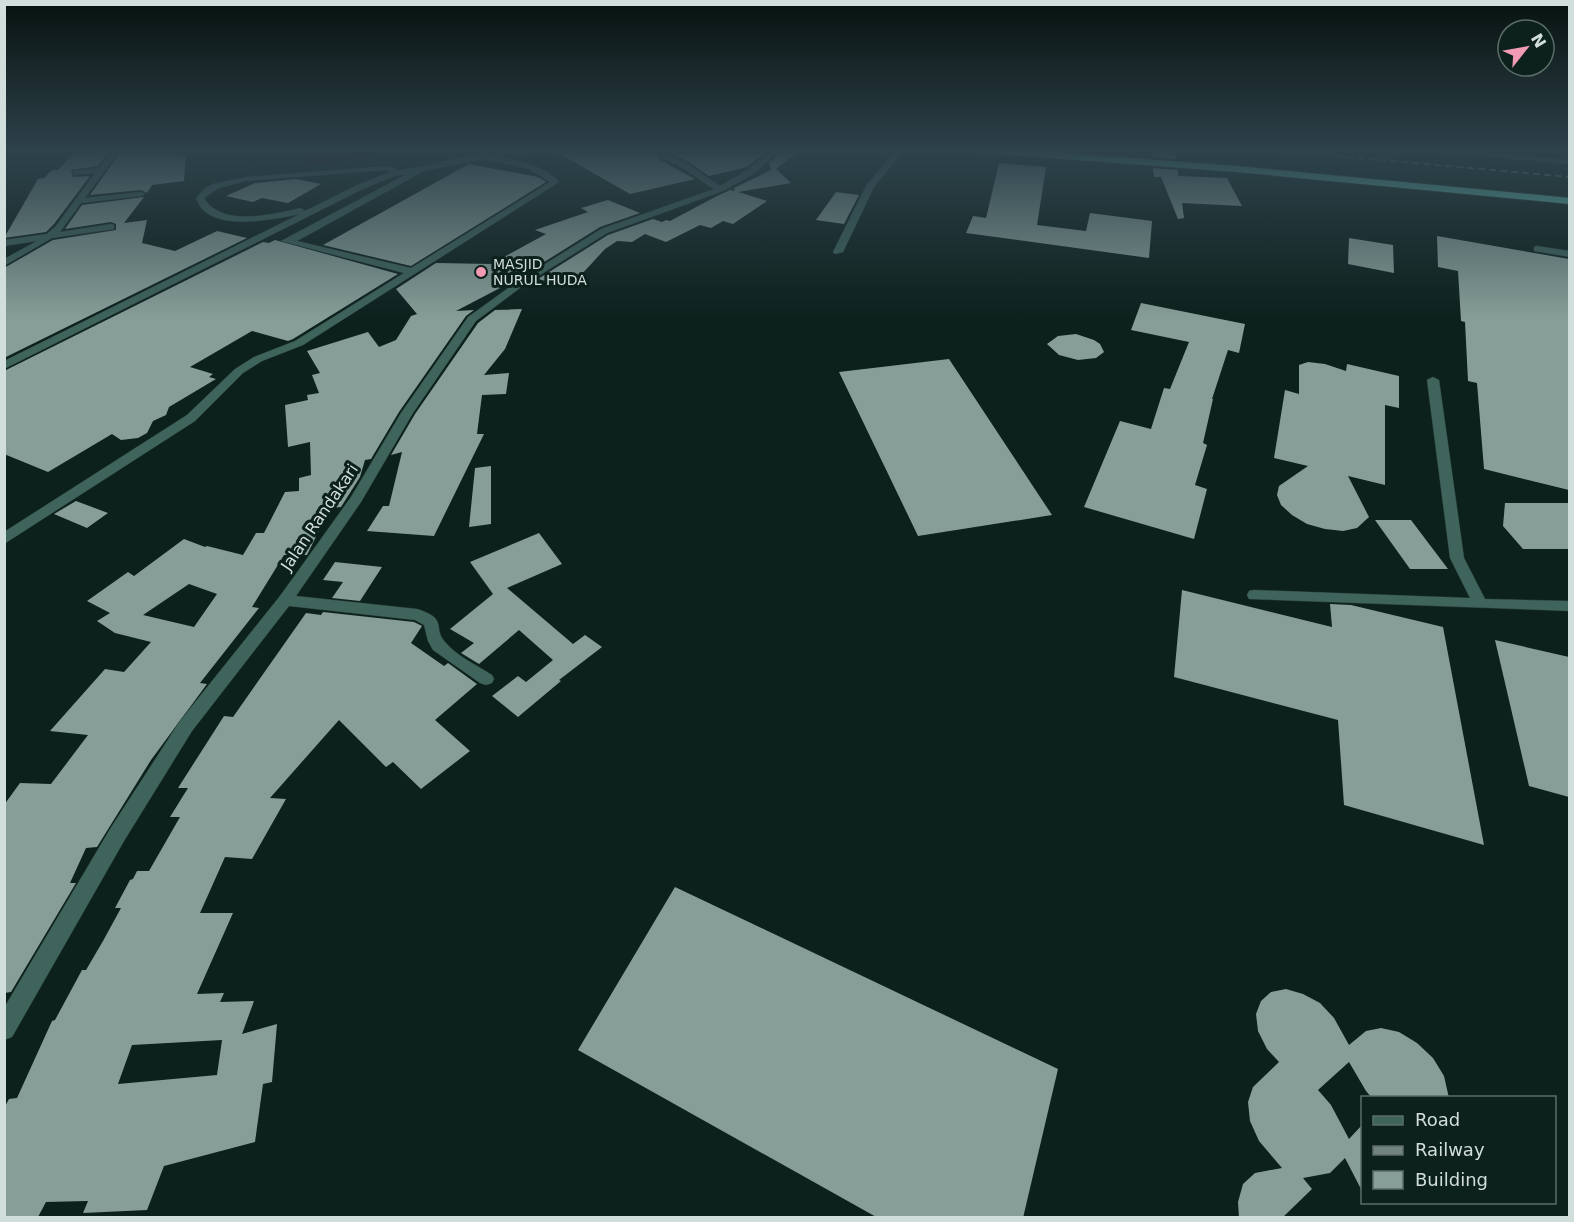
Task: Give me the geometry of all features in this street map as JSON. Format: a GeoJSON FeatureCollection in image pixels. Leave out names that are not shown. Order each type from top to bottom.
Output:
{"type":"FeatureCollection","features":[{"type":"Feature","properties":{"kind":"street"},"geometry":{"type":"LineString","coordinates":[[4,263],[50,236],[60,228],[74,207]]}},
{"type":"Feature","properties":{"kind":"street"},"geometry":{"type":"LineString","coordinates":[[203,207],[209,212],[236,218],[258,218],[318,208]]}},
{"type":"Feature","properties":{"kind":"street"},"geometry":{"type":"LineString","coordinates":[[289,242],[353,207]]}},
{"type":"Feature","properties":{"kind":"street"},"geometry":{"type":"LineString","coordinates":[[4,540],[191,418],[239,371],[258,359],[299,343],[516,207]]}},
{"type":"Feature","properties":{"kind":"street","name":"Jalan Randakari"},"geometry":{"type":"LineString","coordinates":[[4,1029],[117,835],[186,726],[285,600],[356,499],[435,369],[478,312],[613,226],[673,207]]}},
{"type":"Feature","properties":{"kind":"street"},"geometry":{"type":"LineString","coordinates":[[838,252],[860,207]]}},
{"type":"Feature","properties":{"kind":"street"},"geometry":{"type":"LineString","coordinates":[[4,366],[318,208]]}},
{"type":"Feature","properties":{"kind":"street"},"geometry":{"type":"LineString","coordinates":[[4,243],[111,227]]}},
{"type":"Feature","properties":{"kind":"street"},"geometry":{"type":"LineString","coordinates":[[263,235],[414,272]]}},
{"type":"Feature","properties":{"kind":"street"},"geometry":{"type":"LineString","coordinates":[[1537,249],[1569,254]]}},
{"type":"Feature","properties":{"kind":"street"},"geometry":{"type":"LineString","coordinates":[[1433,380],[1457,558],[1480,604]]}},
{"type":"Feature","properties":{"kind":"street"},"geometry":{"type":"LineString","coordinates":[[1254,595],[1569,606]]}},
{"type":"Feature","properties":{"kind":"street"},"geometry":{"type":"LineString","coordinates":[[285,600],[427,618],[434,625],[440,646],[486,679]]}},
{"type":"Feature","properties":{"kind":"building"},"geometry":{"type":"Polygon","coordinates":[[[22,207],[67,207],[46,232],[4,238],[22,207]]]}},
{"type":"Feature","properties":{"kind":"building"},"geometry":{"type":"Polygon","coordinates":[[[81,207],[136,207],[124,223],[147,220],[142,243],[175,251],[217,231],[247,238],[4,358],[4,268],[53,240],[116,230],[116,224],[111,222],[65,229],[81,207]]]}},
{"type":"Feature","properties":{"kind":"building"},"geometry":{"type":"Polygon","coordinates":[[[391,207],[506,207],[411,266],[323,245],[391,207]]]}},
{"type":"Feature","properties":{"kind":"building"},"geometry":{"type":"Polygon","coordinates":[[[625,207],[640,213],[600,227],[517,279],[456,311],[474,310],[466,316],[399,412],[371,459],[365,460],[360,477],[341,507],[330,508],[307,555],[284,555],[252,607],[259,608],[200,683],[207,684],[151,760],[97,847],[86,848],[70,883],[76,883],[11,992],[4,993],[4,805],[20,783],[51,784],[88,735],[50,731],[105,669],[124,672],[151,642],[115,633],[97,621],[110,613],[87,601],[128,572],[134,576],[184,539],[205,547],[243,555],[256,533],[264,533],[285,492],[299,491],[299,478],[311,475],[310,442],[288,447],[285,405],[308,400],[307,395],[319,393],[312,375],[320,373],[307,351],[368,332],[379,347],[396,340],[411,316],[417,314],[396,289],[436,263],[491,264],[546,234],[535,230],[588,212],[581,208],[625,207]],[[189,584],[143,615],[194,627],[217,594],[189,584]]]}},
{"type":"Feature","properties":{"kind":"building"},"geometry":{"type":"Polygon","coordinates":[[[696,207],[758,207],[733,224],[723,221],[711,228],[700,225],[666,242],[645,234],[632,242],[617,241],[605,249],[581,275],[566,286],[538,279],[608,235],[653,219],[662,222],[670,221],[696,207]]]}},
{"type":"Feature","properties":{"kind":"building"},"geometry":{"type":"Polygon","coordinates":[[[825,207],[853,207],[844,224],[816,220],[825,207]]]}},
{"type":"Feature","properties":{"kind":"building"},"geometry":{"type":"Polygon","coordinates":[[[989,207],[1040,207],[1037,225],[1086,231],[1090,213],[1152,221],[1149,258],[966,233],[973,216],[986,218],[989,207]]]}},
{"type":"Feature","properties":{"kind":"building"},"geometry":{"type":"Polygon","coordinates":[[[1173,207],[1183,207],[1184,218],[1178,219],[1173,207]]]}},
{"type":"Feature","properties":{"kind":"building"},"geometry":{"type":"Polygon","coordinates":[[[1437,236],[1569,259],[1569,490],[1484,469],[1477,383],[1468,381],[1465,322],[1461,321],[1458,271],[1438,267],[1437,236]]]}},
{"type":"Feature","properties":{"kind":"building"},"geometry":{"type":"Polygon","coordinates":[[[1349,238],[1393,245],[1394,273],[1348,264],[1349,238]]]}},
{"type":"Feature","properties":{"kind":"building"},"geometry":{"type":"Polygon","coordinates":[[[275,240],[398,274],[293,339],[288,341],[252,331],[190,367],[213,374],[209,377],[216,379],[169,407],[166,415],[153,421],[147,433],[138,438],[121,440],[112,434],[48,472],[4,454],[4,371],[263,242],[269,243],[275,240]]]}},
{"type":"Feature","properties":{"kind":"building"},"geometry":{"type":"Polygon","coordinates":[[[1141,303],[1245,324],[1239,353],[1228,350],[1212,399],[1203,443],[1207,445],[1195,485],[1207,489],[1194,539],[1084,507],[1120,421],[1151,429],[1164,388],[1170,389],[1189,342],[1131,330],[1141,303]]]}},
{"type":"Feature","properties":{"kind":"building"},"geometry":{"type":"Polygon","coordinates":[[[522,309],[505,349],[484,375],[509,373],[506,394],[482,395],[477,434],[484,434],[434,536],[367,531],[383,506],[389,506],[402,452],[391,455],[415,414],[478,323],[495,310],[522,309]]]}},
{"type":"Feature","properties":{"kind":"building"},"geometry":{"type":"Polygon","coordinates":[[[1076,334],[1094,340],[1100,344],[1104,352],[1096,358],[1078,360],[1059,355],[1047,344],[1058,336],[1076,334]]]}},
{"type":"Feature","properties":{"kind":"building"},"geometry":{"type":"Polygon","coordinates":[[[949,359],[1052,515],[918,536],[839,372],[949,359]]]}},
{"type":"Feature","properties":{"kind":"building"},"geometry":{"type":"Polygon","coordinates":[[[1308,362],[1325,364],[1346,371],[1347,364],[1399,376],[1399,408],[1385,405],[1385,485],[1348,476],[1369,517],[1357,528],[1343,531],[1307,524],[1281,505],[1277,495],[1279,486],[1308,466],[1274,458],[1285,390],[1299,394],[1299,365],[1308,362]]]}},
{"type":"Feature","properties":{"kind":"building"},"geometry":{"type":"Polygon","coordinates":[[[491,466],[491,524],[469,527],[475,468],[491,466]]]}},
{"type":"Feature","properties":{"kind":"building"},"geometry":{"type":"Polygon","coordinates":[[[76,501],[108,513],[87,528],[54,514],[76,501]]]}},
{"type":"Feature","properties":{"kind":"building"},"geometry":{"type":"Polygon","coordinates":[[[1505,503],[1569,503],[1569,549],[1523,549],[1503,526],[1505,503]]]}},
{"type":"Feature","properties":{"kind":"building"},"geometry":{"type":"Polygon","coordinates":[[[1375,520],[1411,520],[1448,569],[1410,569],[1375,520]]]}},
{"type":"Feature","properties":{"kind":"building"},"geometry":{"type":"Polygon","coordinates":[[[539,533],[562,564],[507,588],[573,644],[585,635],[602,647],[559,680],[561,681],[518,717],[492,696],[518,676],[526,682],[553,660],[519,630],[479,664],[461,653],[474,643],[450,629],[493,594],[470,562],[539,533]]]}},
{"type":"Feature","properties":{"kind":"building"},"geometry":{"type":"Polygon","coordinates":[[[335,562],[382,567],[360,601],[332,598],[343,582],[323,580],[335,562]]]}},
{"type":"Feature","properties":{"kind":"building"},"geometry":{"type":"Polygon","coordinates":[[[1182,590],[1332,627],[1330,604],[1351,605],[1443,627],[1484,845],[1344,805],[1338,720],[1174,677],[1182,590]]]}},
{"type":"Feature","properties":{"kind":"building"},"geometry":{"type":"Polygon","coordinates":[[[323,612],[414,622],[422,626],[411,643],[444,666],[448,663],[477,684],[435,720],[470,751],[421,789],[393,762],[386,767],[339,720],[270,798],[286,799],[252,859],[225,857],[200,913],[233,913],[197,994],[224,993],[220,1002],[254,1001],[242,1034],[277,1024],[272,1082],[263,1084],[255,1142],[164,1166],[147,1210],[83,1213],[88,1201],[46,1202],[38,1217],[4,1217],[4,1108],[9,1099],[17,1098],[52,1021],[55,1020],[82,970],[86,970],[121,908],[115,908],[130,880],[137,871],[149,871],[180,817],[170,817],[188,788],[178,788],[224,716],[233,717],[306,613],[321,615],[323,612]],[[222,1040],[132,1045],[118,1084],[217,1075],[222,1040]]]}},
{"type":"Feature","properties":{"kind":"building"},"geometry":{"type":"Polygon","coordinates":[[[1495,640],[1569,657],[1569,797],[1529,786],[1495,640]]]}},
{"type":"Feature","properties":{"kind":"building"},"geometry":{"type":"Polygon","coordinates":[[[675,887],[1058,1069],[1023,1218],[878,1218],[578,1050],[675,887]]]}},
{"type":"Feature","properties":{"kind":"building"},"geometry":{"type":"Polygon","coordinates":[[[1286,989],[1303,994],[1320,1003],[1334,1018],[1349,1045],[1366,1031],[1381,1028],[1399,1032],[1417,1043],[1433,1058],[1444,1076],[1449,1096],[1370,1096],[1349,1062],[1318,1090],[1331,1105],[1349,1139],[1361,1126],[1361,1189],[1345,1158],[1330,1173],[1303,1178],[1312,1189],[1282,1218],[1239,1218],[1238,1202],[1243,1184],[1255,1173],[1282,1168],[1259,1141],[1250,1121],[1248,1102],[1253,1087],[1279,1062],[1267,1049],[1258,1031],[1256,1014],[1261,1001],[1271,992],[1286,989]]]}},
{"type":"Feature","properties":{"kind":"place","name":"MASJID NURUL HUDA"},"geometry":{"type":"Point","coordinates":[481,272]}}]}
